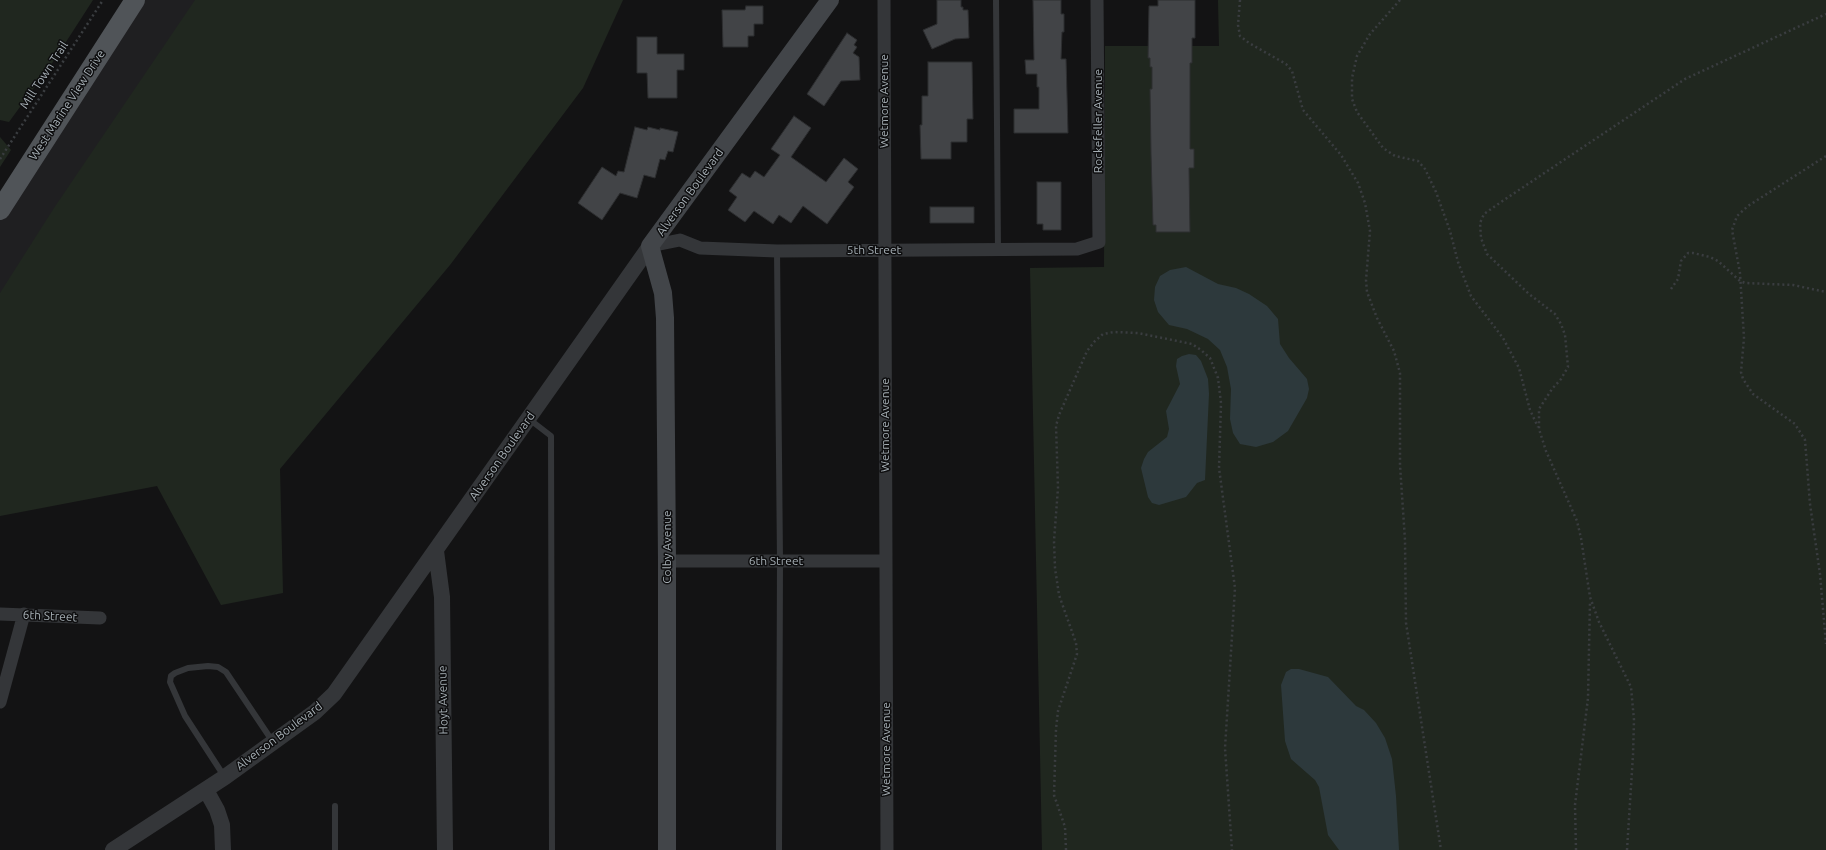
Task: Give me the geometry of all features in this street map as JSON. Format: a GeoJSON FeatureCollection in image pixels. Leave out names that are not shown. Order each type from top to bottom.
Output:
{"type":"FeatureCollection","features":[{"type":"Feature","properties":{"kind":"main road","name":"West Marine View Drive"},"geometry":{"type":"LineString","coordinates":[[0,210],[135,0]]}},
{"type":"Feature","properties":{"kind":"main road","name":"Alverson Boulevard"},"geometry":{"type":"LineString","coordinates":[[650,246],[830,0]]}},
{"type":"Feature","properties":{"kind":"main road","name":"Colby Avenue"},"geometry":{"type":"LineString","coordinates":[[650,246],[663,293],[665,318],[667,850]]}},
{"type":"Feature","properties":{"kind":"street","name":"Wetmore Avenue"},"geometry":{"type":"LineString","coordinates":[[884,0],[887,850]]}},
{"type":"Feature","properties":{"kind":"street","name":"Rockefeller Avenue"},"geometry":{"type":"LineString","coordinates":[[1097,0],[1099,242]]}},
{"type":"Feature","properties":{"kind":"street","name":"5th Street"},"geometry":{"type":"LineString","coordinates":[[650,246],[680,240],[700,248],[777,251],[998,250],[1076,249],[1099,242]]}},
{"type":"Feature","properties":{"kind":"street","name":"Alverson Boulevard"},"geometry":{"type":"LineString","coordinates":[[113,850],[206,790],[315,712],[334,694],[650,246]]}},
{"type":"Feature","properties":{"kind":"street","name":"Hoyt Avenue"},"geometry":{"type":"LineString","coordinates":[[436,551],[442,597],[445,850]]}},
{"type":"Feature","properties":{"kind":"street","name":"6th Street"},"geometry":{"type":"LineString","coordinates":[[667,561],[885,561]]}},
{"type":"Feature","properties":{"kind":"street","name":"6th Street"},"geometry":{"type":"LineString","coordinates":[[0,614],[100,618]]}},
{"type":"Feature","properties":{"kind":"street"},"geometry":{"type":"LineString","coordinates":[[0,702],[24,614]]}},
{"type":"Feature","properties":{"kind":"street"},"geometry":{"type":"LineString","coordinates":[[206,790],[217,810],[222,825],[223,850]]}},
{"type":"Feature","properties":{"kind":"lane"},"geometry":{"type":"LineString","coordinates":[[996,0],[998,250]]}},
{"type":"Feature","properties":{"kind":"lane"},"geometry":{"type":"LineString","coordinates":[[777,251],[780,561],[779,850]]}},
{"type":"Feature","properties":{"kind":"lane"},"geometry":{"type":"LineString","coordinates":[[529,419],[551,436],[552,850]]}},
{"type":"Feature","properties":{"kind":"lane"},"geometry":{"type":"LineString","coordinates":[[225,776],[185,716],[170,682],[171,676],[175,673],[188,668],[208,666],[218,667],[226,672],[273,742]]}},
{"type":"Feature","properties":{"kind":"lane"},"geometry":{"type":"LineString","coordinates":[[335,806],[335,850]]}},
{"type":"Feature","properties":{"kind":"path","name":"Mill Town Trail"},"geometry":{"type":"LineString","coordinates":[[0,159],[103,0]]}},
{"type":"Feature","properties":{"kind":"path"},"geometry":{"type":"LineString","coordinates":[[1240,0],[1238,25],[1240,36],[1249,43],[1286,64],[1292,71],[1304,110],[1341,155],[1358,183],[1365,203],[1370,231],[1366,280],[1368,292],[1377,318],[1394,351],[1400,373],[1400,465],[1405,540],[1407,637],[1425,741],[1441,850]]}},
{"type":"Feature","properties":{"kind":"path"},"geometry":{"type":"LineString","coordinates":[[1400,0],[1370,34],[1357,56],[1352,78],[1352,99],[1357,112],[1383,148],[1395,156],[1418,161],[1425,169],[1441,205],[1458,262],[1471,296],[1504,338],[1519,368],[1530,410],[1539,429],[1546,451],[1577,521],[1581,538],[1590,597],[1590,637],[1588,698],[1575,805],[1576,850]]}},
{"type":"Feature","properties":{"kind":"path"},"geometry":{"type":"LineString","coordinates":[[1539,429],[1539,409],[1568,367],[1565,335],[1555,314],[1529,294],[1487,254],[1481,238],[1480,230],[1480,224],[1484,214],[1685,79],[1826,14]]}},
{"type":"Feature","properties":{"kind":"path"},"geometry":{"type":"LineString","coordinates":[[1826,156],[1748,206],[1737,216],[1733,226],[1732,235],[1739,261],[1744,338],[1741,372],[1743,379],[1753,394],[1795,424],[1805,440],[1810,504],[1820,574],[1826,644]]}},
{"type":"Feature","properties":{"kind":"path"},"geometry":{"type":"LineString","coordinates":[[1671,288],[1678,279],[1681,261],[1688,253],[1701,254],[1714,259],[1740,281],[1752,284],[1793,285],[1826,292]]}},
{"type":"Feature","properties":{"kind":"path"},"geometry":{"type":"LineString","coordinates":[[1066,850],[1065,827],[1054,795],[1056,729],[1058,711],[1076,654],[1076,643],[1059,595],[1055,568],[1054,541],[1058,488],[1056,426],[1059,415],[1087,351],[1095,340],[1103,334],[1114,332],[1146,335],[1192,344],[1210,358],[1218,378],[1221,403],[1218,468],[1235,588],[1225,748],[1232,850]]}},
{"type":"Feature","properties":{"kind":"path"},"geometry":{"type":"LineString","coordinates":[[1590,597],[1599,622],[1626,674],[1631,687],[1633,700],[1633,755],[1627,850]]}},
{"type":"Feature","properties":{"kind":"shaded area"},"geometry":{"type":"Polygon","coordinates":[[[0,0],[93,0],[55,59],[9,122],[0,120],[0,0]]]}},
{"type":"Feature","properties":{"kind":"shaded area"},"geometry":{"type":"Polygon","coordinates":[[[133,0],[196,0],[0,311],[0,210],[133,0]]]}},
{"type":"Feature","properties":{"kind":"shaded area"},"geometry":{"type":"Polygon","coordinates":[[[195,0],[623,0],[583,88],[450,265],[280,469],[283,593],[221,605],[157,486],[0,516],[0,293],[54,208],[195,0]]]}},
{"type":"Feature","properties":{"kind":"shaded area"},"geometry":{"type":"Polygon","coordinates":[[[1218,0],[1826,0],[1826,850],[1042,850],[1030,268],[1104,267],[1105,46],[1219,46],[1218,0]]]}},
{"type":"Feature","properties":{"kind":"shaded area"},"geometry":{"type":"Polygon","coordinates":[[[0,137],[11,150],[0,167],[0,137]]]}},
{"type":"Feature","properties":{"kind":"shaded area"},"geometry":{"type":"Polygon","coordinates":[[[1186,267],[1218,284],[1236,288],[1249,294],[1267,306],[1278,319],[1280,344],[1289,358],[1307,379],[1309,389],[1307,398],[1288,431],[1273,442],[1256,447],[1240,444],[1233,433],[1230,419],[1231,389],[1227,367],[1220,350],[1208,339],[1187,329],[1169,325],[1158,312],[1154,300],[1155,287],[1160,276],[1170,270],[1186,267]]]}},
{"type":"Feature","properties":{"kind":"shaded area"},"geometry":{"type":"Polygon","coordinates":[[[1189,354],[1196,355],[1201,361],[1208,379],[1209,394],[1205,480],[1197,483],[1186,497],[1159,505],[1152,503],[1148,497],[1141,468],[1148,452],[1167,437],[1169,429],[1166,411],[1180,384],[1176,366],[1177,359],[1189,354]]]}},
{"type":"Feature","properties":{"kind":"shaded area"},"geometry":{"type":"Polygon","coordinates":[[[1291,669],[1299,669],[1328,677],[1356,706],[1364,710],[1376,723],[1385,738],[1392,759],[1399,850],[1339,850],[1328,835],[1319,787],[1315,780],[1291,759],[1285,741],[1281,685],[1286,672],[1291,669]]]}},
{"type":"Feature","properties":{"kind":"building"},"geometry":{"type":"Polygon","coordinates":[[[937,0],[961,0],[961,7],[963,7],[963,10],[968,10],[969,38],[955,39],[932,49],[923,30],[937,24],[937,0]]]}},
{"type":"Feature","properties":{"kind":"building"},"geometry":{"type":"Polygon","coordinates":[[[1033,0],[1061,0],[1061,14],[1064,14],[1064,32],[1062,32],[1061,59],[1066,59],[1068,133],[1014,133],[1014,109],[1039,109],[1039,87],[1037,87],[1037,74],[1026,74],[1025,60],[1034,60],[1033,0]]]}},
{"type":"Feature","properties":{"kind":"building"},"geometry":{"type":"Polygon","coordinates":[[[1158,0],[1195,0],[1195,38],[1192,38],[1192,63],[1190,63],[1190,149],[1194,149],[1194,168],[1189,168],[1190,232],[1156,232],[1156,225],[1153,225],[1150,89],[1152,89],[1152,67],[1150,67],[1150,58],[1148,58],[1149,6],[1158,6],[1158,0]]]}},
{"type":"Feature","properties":{"kind":"building"},"geometry":{"type":"Polygon","coordinates":[[[746,6],[763,6],[763,24],[754,24],[754,36],[748,36],[748,47],[723,47],[722,10],[745,10],[746,6]]]}},
{"type":"Feature","properties":{"kind":"building"},"geometry":{"type":"Polygon","coordinates":[[[847,33],[857,40],[854,45],[857,47],[853,53],[859,57],[860,80],[841,81],[824,106],[807,94],[847,33]]]}},
{"type":"Feature","properties":{"kind":"building"},"geometry":{"type":"Polygon","coordinates":[[[637,37],[657,37],[657,54],[684,54],[684,70],[677,70],[677,98],[648,98],[647,73],[637,73],[637,37]]]}},
{"type":"Feature","properties":{"kind":"building"},"geometry":{"type":"Polygon","coordinates":[[[928,62],[972,62],[973,119],[967,119],[967,142],[951,142],[951,159],[921,159],[920,125],[922,125],[922,96],[928,96],[928,62]]]}},
{"type":"Feature","properties":{"kind":"building"},"geometry":{"type":"Polygon","coordinates":[[[794,116],[811,128],[791,157],[826,182],[844,158],[858,169],[848,182],[854,187],[827,224],[803,206],[791,223],[779,215],[773,224],[754,211],[745,222],[728,210],[737,197],[729,191],[742,173],[750,178],[755,171],[764,177],[780,155],[771,149],[794,116]]]}},
{"type":"Feature","properties":{"kind":"building"},"geometry":{"type":"Polygon","coordinates":[[[635,127],[647,130],[648,127],[660,130],[660,128],[678,132],[673,152],[668,151],[665,160],[660,159],[655,178],[644,175],[637,198],[620,193],[602,220],[578,203],[602,167],[616,176],[618,171],[624,172],[635,127]]]}},
{"type":"Feature","properties":{"kind":"building"},"geometry":{"type":"Polygon","coordinates":[[[1037,182],[1061,182],[1061,230],[1043,230],[1043,224],[1037,224],[1037,182]]]}},
{"type":"Feature","properties":{"kind":"building"},"geometry":{"type":"Polygon","coordinates":[[[930,207],[974,207],[974,223],[930,223],[930,207]]]}}]}
